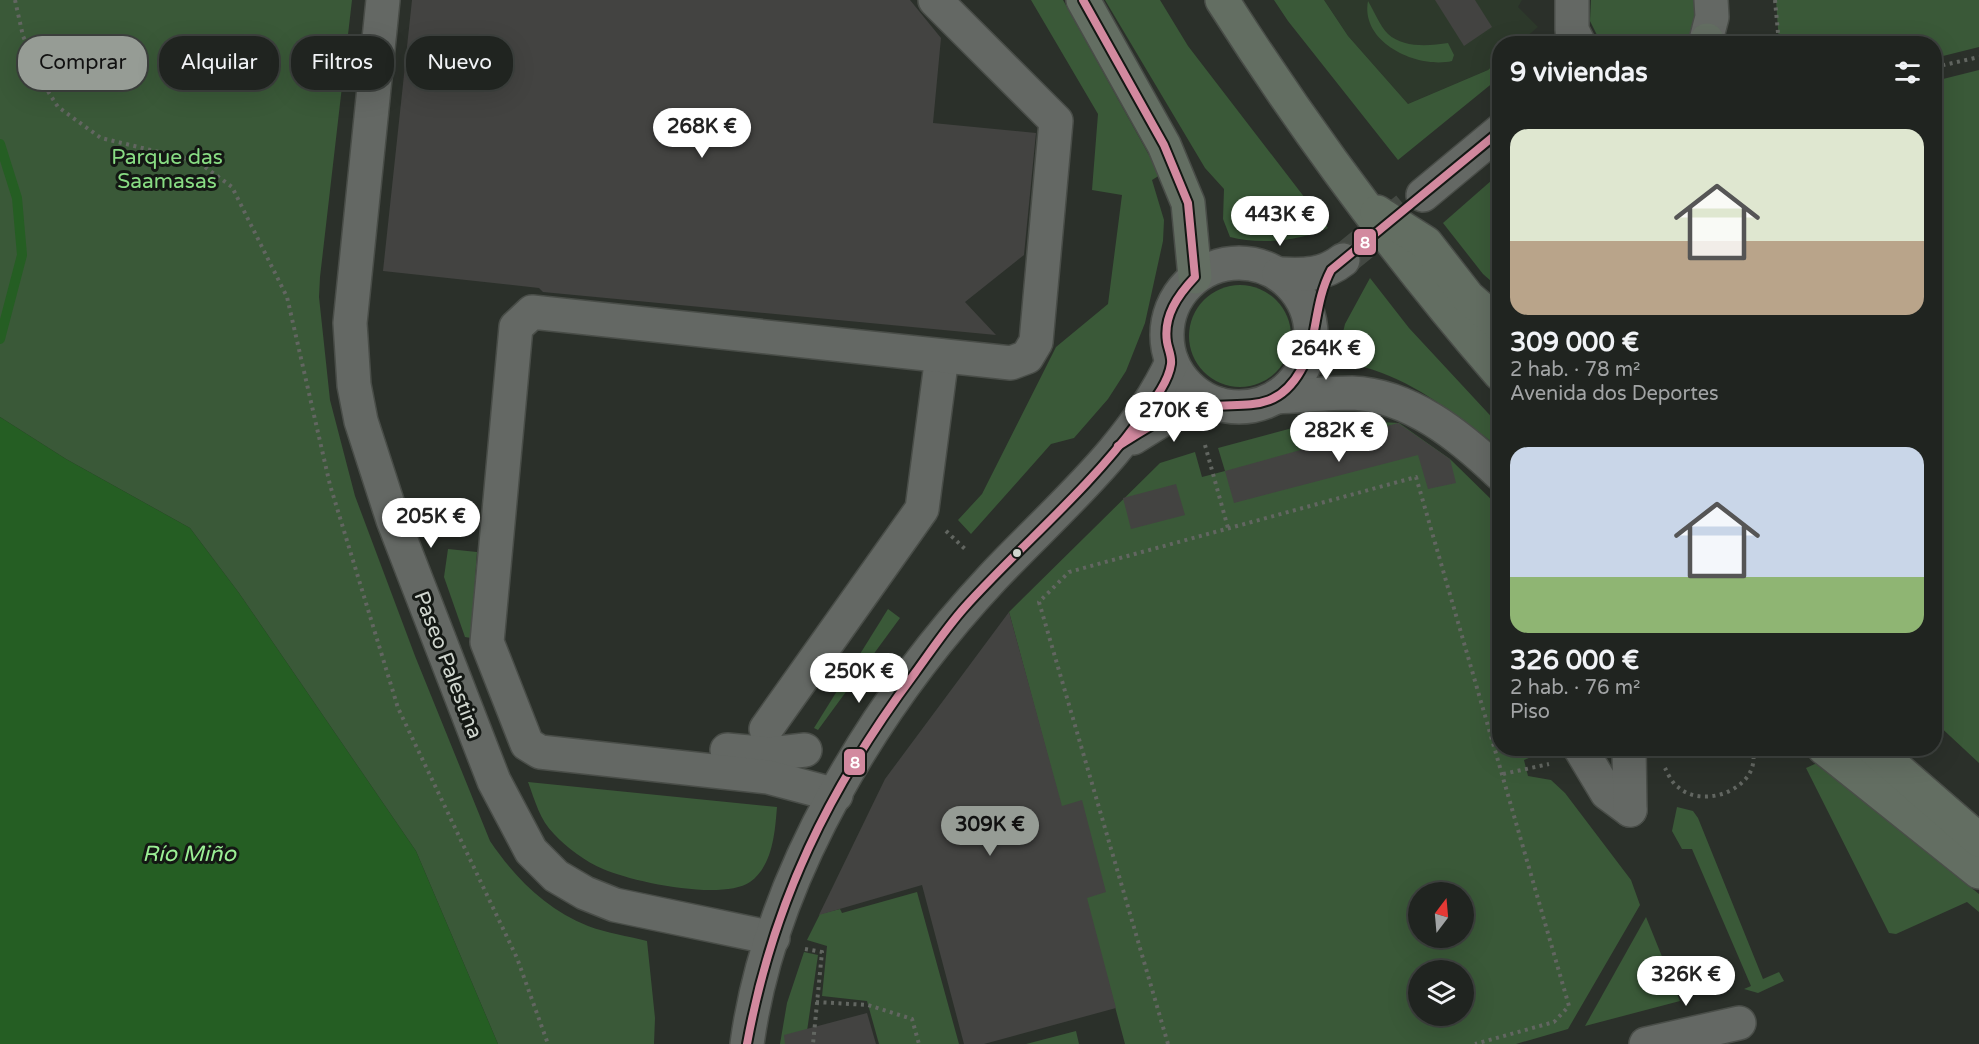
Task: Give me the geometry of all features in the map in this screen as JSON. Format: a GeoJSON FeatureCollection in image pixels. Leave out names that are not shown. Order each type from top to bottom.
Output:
{"type":"FeatureCollection","features":[{"type":"Feature","properties":{"kind":"highway"},"geometry":{"type":"LineString","coordinates":[[1083,0],[1164,144],[1188,203],[1195,277]]}},
{"type":"Feature","properties":{"kind":"highway"},"geometry":{"type":"LineString","coordinates":[[1222,0],[1265,68],[1358,200],[1431,294],[1492,365]]}},
{"type":"Feature","properties":{"kind":"highway"},"geometry":{"type":"LineString","coordinates":[[1358,200],[1426,243],[1468,297],[1492,318]]}},
{"type":"Feature","properties":{"kind":"highway"},"geometry":{"type":"LineString","coordinates":[[1834,756],[1979,872]]}},
{"type":"Feature","properties":{"kind":"highway"},"geometry":{"type":"LineString","coordinates":[[1882,756],[1979,840]]}},
{"type":"Feature","properties":{"kind":"street","name":"Paseo Palestina"},"geometry":{"type":"LineString","coordinates":[[383,0],[350,323],[354,385],[372,460],[393,520],[494,781],[531,851],[556,876],[615,905],[786,944]]}},
{"type":"Feature","properties":{"kind":"street"},"geometry":{"type":"LineString","coordinates":[[836,795],[768,777],[540,752],[527,744],[487,642],[516,327],[532,312],[942,356],[1019,362],[1027,357],[1036,342],[1056,121],[935,0]]}},
{"type":"Feature","properties":{"kind":"street"},"geometry":{"type":"LineString","coordinates":[[1707,36],[1712,17],[1711,0]]}},
{"type":"Feature","properties":{"kind":"street"},"geometry":{"type":"LineString","coordinates":[[1423,195],[1492,138]]}},
{"type":"Feature","properties":{"kind":"street"},"geometry":{"type":"LineString","coordinates":[[1279,274],[1310,275],[1337,265],[1316,304],[1311,351],[1304,369],[1292,385],[1277,397],[1258,405],[1238,408],[1218,405],[1198,395],[1182,381],[1172,362],[1167,339],[1169,315],[1179,294],[1195,277],[1215,267],[1237,262],[1258,265],[1279,274],[1296,289],[1307,309],[1312,331]]}},
{"type":"Feature","properties":{"kind":"street"},"geometry":{"type":"LineString","coordinates":[[766,729],[922,509],[942,356]]}},
{"type":"Feature","properties":{"kind":"street"},"geometry":{"type":"LineString","coordinates":[[747,1044],[752,1005],[786,944],[810,840],[884,711],[963,609],[1118,446],[1156,395],[1172,362]]}},
{"type":"Feature","properties":{"kind":"street"},"geometry":{"type":"LineString","coordinates":[[1277,397],[1352,393],[1393,402],[1418,412],[1448,430],[1492,466]]}},
{"type":"Feature","properties":{"kind":"street"},"geometry":{"type":"LineString","coordinates":[[1118,446],[1170,416],[1218,405]]}},
{"type":"Feature","properties":{"kind":"street"},"geometry":{"type":"LineString","coordinates":[[623,740],[770,754],[806,750]]}},
{"type":"Feature","properties":{"kind":"street"},"geometry":{"type":"LineString","coordinates":[[1585,756],[1608,793],[1630,810],[1629,756]]}},
{"type":"Feature","properties":{"kind":"street"},"geometry":{"type":"LineString","coordinates":[[620,778],[756,793],[768,777]]}},
{"type":"Feature","properties":{"kind":"street"},"geometry":{"type":"LineString","coordinates":[[1646,1044],[1739,1023]]}},
{"type":"Feature","properties":{"kind":"path"},"geometry":{"type":"LineString","coordinates":[[15,0],[23,36],[49,93],[58,107],[101,138],[165,153],[205,167],[231,187],[237,197],[287,297],[330,485],[398,708],[517,958],[548,1044]]}},
{"type":"Feature","properties":{"kind":"path"},"geometry":{"type":"LineString","coordinates":[[1775,0],[1778,36]]}},
{"type":"Feature","properties":{"kind":"path"},"geometry":{"type":"LineString","coordinates":[[1942,65],[1979,57]]}},
{"type":"Feature","properties":{"kind":"path"},"geometry":{"type":"LineString","coordinates":[[1205,445],[1228,528]]}},
{"type":"Feature","properties":{"kind":"path"},"geometry":{"type":"LineString","coordinates":[[1168,1044],[1039,602],[1069,572],[1416,477],[1492,736]]}},
{"type":"Feature","properties":{"kind":"path"},"geometry":{"type":"LineString","coordinates":[[1475,1044],[1554,1022],[1569,1006],[1498,756]]}},
{"type":"Feature","properties":{"kind":"path"},"geometry":{"type":"LineString","coordinates":[[1664,759],[1664,767],[1678,787],[1695,795],[1713,796],[1737,789],[1753,766],[1752,756]]}},
{"type":"Feature","properties":{"kind":"path"},"geometry":{"type":"LineString","coordinates":[[1503,774],[1548,763],[1555,770]]}},
{"type":"Feature","properties":{"kind":"path"},"geometry":{"type":"LineString","coordinates":[[786,944],[822,952],[813,1044]]}},
{"type":"Feature","properties":{"kind":"path"},"geometry":{"type":"LineString","coordinates":[[816,1002],[868,1005],[912,1019],[919,1044]]}},
{"type":"Feature","properties":{"kind":"shaded area"},"geometry":{"type":"Polygon","coordinates":[[[1324,0],[1522,0],[1518,7],[1538,27],[1527,36],[1492,36],[1492,66],[1488,70],[1408,104],[1348,36],[1324,0]]]}},
{"type":"Feature","properties":{"kind":"green space","name":"Parque das Saamasas"},"geometry":{"type":"Polygon","coordinates":[[[0,0],[352,0],[348,36],[291,36],[291,90],[342,90],[319,297],[330,400],[355,496],[415,656],[490,841],[521,880],[558,911],[588,926],[647,941],[655,1018],[654,1044],[498,1044],[416,851],[239,593],[190,528],[66,459],[0,417],[0,0]]]}},
{"type":"Feature","properties":{"kind":"green space"},"geometry":{"type":"Polygon","coordinates":[[[1031,0],[1063,0],[1160,175],[1152,180],[1164,220],[1163,241],[1145,323],[1126,371],[1108,399],[1074,438],[1051,444],[971,534],[958,520],[982,494],[1056,347],[1108,304],[1122,195],[1092,190],[1098,114],[1031,0]]]}},
{"type":"Feature","properties":{"kind":"green space"},"geometry":{"type":"Polygon","coordinates":[[[1105,0],[1160,0],[1188,46],[1328,228],[1293,239],[1254,241],[1230,237],[1223,219],[1224,189],[1205,168],[1105,0]]]}},
{"type":"Feature","properties":{"kind":"green space"},"geometry":{"type":"Polygon","coordinates":[[[1274,0],[1324,0],[1348,36],[1408,104],[1492,66],[1492,84],[1398,160],[1274,0]]]}},
{"type":"Feature","properties":{"kind":"green space"},"geometry":{"type":"Polygon","coordinates":[[[1591,0],[1698,0],[1693,36],[1598,36],[1590,21],[1591,0]]]}},
{"type":"Feature","properties":{"kind":"green space"},"geometry":{"type":"Polygon","coordinates":[[[1776,0],[1979,0],[1979,47],[1942,56],[1942,36],[1779,36],[1776,0]]]}},
{"type":"Feature","properties":{"kind":"green space"},"geometry":{"type":"Polygon","coordinates":[[[1368,1],[1382,27],[1394,39],[1416,45],[1448,43],[1454,55],[1452,61],[1423,61],[1394,50],[1382,41],[1373,29],[1368,16],[1368,1]]]}},
{"type":"Feature","properties":{"kind":"green space"},"geometry":{"type":"Polygon","coordinates":[[[1979,70],[1979,763],[1942,729],[1942,79],[1979,70]]]}},
{"type":"Feature","properties":{"kind":"green space"},"geometry":{"type":"Polygon","coordinates":[[[1492,180],[1492,282],[1483,274],[1443,223],[1492,180]]]}},
{"type":"Feature","properties":{"kind":"green space"},"geometry":{"type":"Polygon","coordinates":[[[1370,278],[1409,328],[1492,417],[1492,442],[1444,406],[1414,388],[1382,373],[1342,361],[1337,357],[1345,324],[1370,278]]]}},
{"type":"Feature","properties":{"kind":"green space"},"geometry":{"type":"Polygon","coordinates":[[[1240,285],[1259,289],[1276,300],[1287,317],[1291,336],[1287,355],[1276,372],[1259,383],[1240,387],[1221,383],[1204,372],[1193,355],[1189,336],[1193,317],[1204,300],[1221,289],[1240,285]]]}},
{"type":"Feature","properties":{"kind":"green space"},"geometry":{"type":"Polygon","coordinates":[[[1326,419],[1399,423],[1450,459],[1492,500],[1492,756],[1534,756],[1524,760],[1528,776],[1551,780],[1565,793],[1631,880],[1640,905],[1568,1029],[1516,1044],[1125,1044],[1009,612],[1160,463],[1195,452],[1202,477],[1225,471],[1218,448],[1326,419]]]}},
{"type":"Feature","properties":{"kind":"green space"},"geometry":{"type":"Polygon","coordinates":[[[448,549],[477,552],[471,638],[465,637],[444,577],[448,549]]]}},
{"type":"Feature","properties":{"kind":"green space"},"geometry":{"type":"Polygon","coordinates":[[[888,609],[900,618],[818,730],[814,728],[888,609]]]}},
{"type":"Feature","properties":{"kind":"green space"},"geometry":{"type":"Polygon","coordinates":[[[1817,763],[1979,894],[1979,912],[1967,902],[1896,934],[1889,933],[1806,768],[1817,763]]]}},
{"type":"Feature","properties":{"kind":"green space"},"geometry":{"type":"Polygon","coordinates":[[[528,782],[777,807],[771,848],[764,867],[758,875],[750,882],[737,887],[699,890],[635,879],[597,866],[564,844],[545,823],[528,782]]]}},
{"type":"Feature","properties":{"kind":"green space"},"geometry":{"type":"Polygon","coordinates":[[[1677,807],[1693,811],[1698,818],[1763,979],[1779,972],[1784,981],[1758,993],[1744,989],[1751,986],[1692,849],[1682,849],[1672,831],[1677,807]]]}},
{"type":"Feature","properties":{"kind":"green space"},"geometry":{"type":"Polygon","coordinates":[[[917,892],[959,1044],[879,1044],[867,1001],[822,996],[827,946],[807,940],[820,914],[840,909],[842,913],[917,892]]]}},
{"type":"Feature","properties":{"kind":"green space"},"geometry":{"type":"Polygon","coordinates":[[[1646,917],[1680,1001],[1585,1026],[1646,917]]]}},
{"type":"Feature","properties":{"kind":"green space"},"geometry":{"type":"Polygon","coordinates":[[[804,952],[818,955],[806,1038],[821,1044],[780,1044],[787,1003],[804,952]]]}},
{"type":"Feature","properties":{"kind":"green space"},"geometry":{"type":"Polygon","coordinates":[[[1076,1031],[1079,1044],[1026,1044],[1030,1043],[1076,1031]]]}},
{"type":"Feature","properties":{"kind":"water","name":"Río Miño"},"geometry":{"type":"Polygon","coordinates":[[[0,417],[66,459],[190,528],[239,593],[416,851],[498,1044],[0,1044],[0,417]]]}},
{"type":"Feature","properties":{"kind":"building"},"geometry":{"type":"Polygon","coordinates":[[[412,0],[910,0],[941,38],[933,123],[1036,133],[1024,255],[965,302],[996,335],[543,292],[539,288],[383,271],[406,56],[406,90],[513,90],[513,36],[408,36],[412,0]]]}},
{"type":"Feature","properties":{"kind":"building"},"geometry":{"type":"Polygon","coordinates":[[[1435,0],[1475,0],[1492,27],[1464,46],[1435,0]]]}},
{"type":"Feature","properties":{"kind":"building"},"geometry":{"type":"Polygon","coordinates":[[[1398,423],[1450,459],[1456,483],[1428,489],[1418,455],[1234,503],[1225,471],[1398,423]]]}},
{"type":"Feature","properties":{"kind":"building"},"geometry":{"type":"Polygon","coordinates":[[[1176,484],[1185,515],[1131,529],[1123,498],[1176,484]]]}},
{"type":"Feature","properties":{"kind":"building"},"geometry":{"type":"Polygon","coordinates":[[[1009,612],[1062,806],[1082,800],[1106,892],[1087,898],[1116,1008],[984,1044],[964,1044],[922,885],[819,915],[885,779],[1009,612]]]}},
{"type":"Feature","properties":{"kind":"building"},"geometry":{"type":"Polygon","coordinates":[[[867,1013],[876,1044],[785,1044],[784,1035],[867,1013]]]}},
{"type":"Feature","properties":{"kind":"waterway"},"geometry":{"type":"LineString","coordinates":[[0,144],[17,198],[22,255],[0,339]]}},
{"type":"Feature","properties":{"kind":"tunnel"},"geometry":{"type":"LineString","coordinates":[[1343,260],[1423,195]]}},
{"type":"Feature","properties":{"kind":"transit line","name":"8"},"geometry":{"type":"LineString","coordinates":[[747,1044],[772,942],[789,895],[808,848],[856,760],[884,716],[952,623],[986,584],[1075,495],[1118,448],[1152,402],[1169,372],[1171,361],[1167,342],[1167,323],[1173,306],[1195,277],[1188,203],[1164,145],[1083,0]]}},
{"type":"Feature","properties":{"kind":"transit line","name":"8"},"geometry":{"type":"LineString","coordinates":[[1118,446],[1172,415],[1208,406],[1252,404],[1278,396],[1290,386],[1306,359],[1321,296],[1331,270],[1492,138]]}}]}
